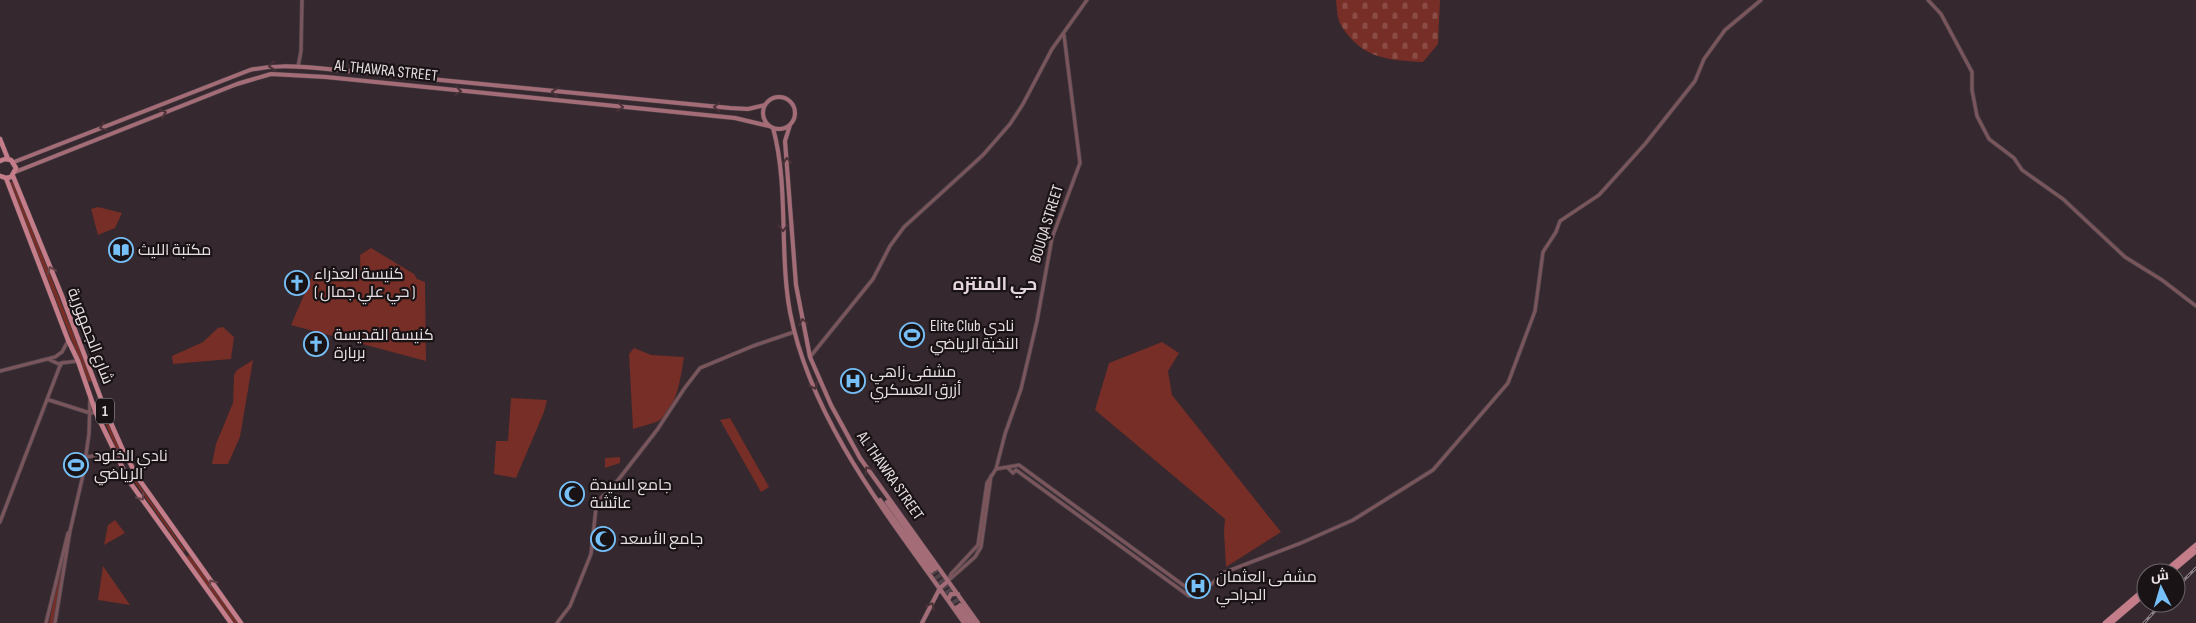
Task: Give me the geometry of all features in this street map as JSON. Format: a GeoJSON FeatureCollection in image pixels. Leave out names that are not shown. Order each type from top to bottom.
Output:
{"type":"FeatureCollection","features":[{"type":"Feature","properties":{"kind":"main road","name":"AL THAWRA STREET"},"geometry":{"type":"LineString","coordinates":[[14,162],[250,70],[283,65],[730,108],[748,109],[765,105]]}},
{"type":"Feature","properties":{"kind":"main road","name":"AL THAWRA STREET"},"geometry":{"type":"LineString","coordinates":[[14,174],[142,121],[253,78],[271,74],[360,80],[558,102],[735,118],[771,127],[778,157],[785,273],[794,332],[824,407],[854,463],[964,623]]}},
{"type":"Feature","properties":{"kind":"main road"},"geometry":{"type":"LineString","coordinates":[[773,98],[788,100],[795,112],[790,124],[782,129],[771,127],[764,118],[765,105],[773,98]]}},
{"type":"Feature","properties":{"kind":"main road"},"geometry":{"type":"LineString","coordinates":[[139,114],[142,121]]}},
{"type":"Feature","properties":{"kind":"main road"},"geometry":{"type":"LineString","coordinates":[[127,118],[130,126]]}},
{"type":"Feature","properties":{"kind":"main road","name":"AL THAWRA STREET"},"geometry":{"type":"LineString","coordinates":[[790,124],[785,141],[795,279],[810,357],[843,428],[879,487],[978,623]]}},
{"type":"Feature","properties":{"kind":"main road"},"geometry":{"type":"LineString","coordinates":[[0,140],[8,159],[14,162]]}},
{"type":"Feature","properties":{"kind":"main road"},"geometry":{"type":"LineString","coordinates":[[0,161],[8,159]]}},
{"type":"Feature","properties":{"kind":"main road","name":"شارع الجمهورية"},"geometry":{"type":"LineString","coordinates":[[14,162],[14,174],[106,412],[122,448],[138,478],[241,623]]}},
{"type":"Feature","properties":{"kind":"main road"},"geometry":{"type":"LineString","coordinates":[[2,178],[14,174]]}},
{"type":"Feature","properties":{"kind":"main road","name":"شارع الجمهورية"},"geometry":{"type":"LineString","coordinates":[[2,178],[78,361],[90,398],[114,454],[129,481],[230,623]]}},
{"type":"Feature","properties":{"kind":"main road"},"geometry":{"type":"LineString","coordinates":[[875,495],[933,570],[879,487]]}},
{"type":"Feature","properties":{"kind":"main road"},"geometry":{"type":"LineString","coordinates":[[2175,563],[2196,545]]}},
{"type":"Feature","properties":{"kind":"main road"},"geometry":{"type":"LineString","coordinates":[[2182,563],[2196,551]]}},
{"type":"Feature","properties":{"kind":"main road"},"geometry":{"type":"LineString","coordinates":[[935,582],[942,580],[944,574]]}},
{"type":"Feature","properties":{"kind":"main road"},"geometry":{"type":"LineString","coordinates":[[922,623],[940,588],[948,581]]}},
{"type":"Feature","properties":{"kind":"main road"},"geometry":{"type":"LineString","coordinates":[[948,600],[950,594],[958,594]]}},
{"type":"Feature","properties":{"kind":"main road"},"geometry":{"type":"LineString","coordinates":[[2105,623],[2136,597]]}},
{"type":"Feature","properties":{"kind":"main road"},"geometry":{"type":"LineString","coordinates":[[2111,623],[2136,602]]}},
{"type":"Feature","properties":{"kind":"main road"},"geometry":{"type":"LineString","coordinates":[[969,623],[958,606],[973,623]]}},
{"type":"Feature","properties":{"kind":"street"},"geometry":{"type":"LineString","coordinates":[[298,67],[301,51],[302,0]]}},
{"type":"Feature","properties":{"kind":"street"},"geometry":{"type":"LineString","coordinates":[[810,357],[872,279],[890,246],[904,227],[983,155],[1010,124],[1023,104],[1052,49],[1064,35],[1087,0]]}},
{"type":"Feature","properties":{"kind":"street"},"geometry":{"type":"LineString","coordinates":[[1008,468],[1013,473],[1016,470],[1189,596],[1208,587],[1217,580],[1220,574],[1301,544],[1352,520],[1433,470],[1508,383],[1535,311],[1542,252],[1556,232],[1560,220],[1599,195],[1645,144],[1695,81],[1704,59],[1725,30],[1761,0]]}},
{"type":"Feature","properties":{"kind":"street"},"geometry":{"type":"LineString","coordinates":[[1928,0],[1941,14],[1972,72],[1972,90],[1977,116],[1989,139],[2014,158],[2022,170],[2063,199],[2125,257],[2162,280],[2196,306]]}},
{"type":"Feature","properties":{"kind":"street","name":"BOUQA STREET"},"geometry":{"type":"LineString","coordinates":[[948,581],[951,574],[974,547],[978,545],[987,483],[996,470],[1007,427],[1021,389],[1037,321],[1052,238],[1080,163],[1064,35]]}},
{"type":"Feature","properties":{"kind":"street"},"geometry":{"type":"LineString","coordinates":[[557,623],[570,606],[591,554],[596,508],[601,498],[615,484],[657,430],[700,368],[753,346],[794,332]]}},
{"type":"Feature","properties":{"kind":"street"},"geometry":{"type":"LineString","coordinates":[[0,522],[48,400],[61,365],[62,352],[68,340]]}},
{"type":"Feature","properties":{"kind":"street"},"geometry":{"type":"LineString","coordinates":[[0,371],[50,359],[62,352]]}},
{"type":"Feature","properties":{"kind":"street"},"geometry":{"type":"LineString","coordinates":[[50,359],[61,365]]}},
{"type":"Feature","properties":{"kind":"street"},"geometry":{"type":"LineString","coordinates":[[61,365],[69,361],[78,361]]}},
{"type":"Feature","properties":{"kind":"street"},"geometry":{"type":"LineString","coordinates":[[46,623],[83,475],[84,457],[89,434],[90,398]]}},
{"type":"Feature","properties":{"kind":"street"},"geometry":{"type":"LineString","coordinates":[[48,400],[90,413],[106,412]]}},
{"type":"Feature","properties":{"kind":"street"},"geometry":{"type":"LineString","coordinates":[[84,457],[114,454],[122,448]]}},
{"type":"Feature","properties":{"kind":"street"},"geometry":{"type":"LineString","coordinates":[[996,470],[1019,465],[1194,593]]}},
{"type":"Feature","properties":{"kind":"street","name":"BOUQA STREET"},"geometry":{"type":"LineString","coordinates":[[948,581],[976,556],[981,547],[992,476]]}},
{"type":"Feature","properties":{"kind":"street"},"geometry":{"type":"LineString","coordinates":[[55,623],[70,530]]}},
{"type":"Feature","properties":{"kind":"green space"},"geometry":{"type":"Polygon","coordinates":[[[1336,0],[1440,0],[1438,44],[1423,62],[1377,56],[1359,46],[1350,38],[1340,24],[1336,0]]]}},
{"type":"Feature","properties":{"kind":"green space"},"geometry":{"type":"Polygon","coordinates":[[[13,181],[92,381],[88,382],[10,183],[13,181]]]}},
{"type":"Feature","properties":{"kind":"green space"},"geometry":{"type":"Polygon","coordinates":[[[98,207],[122,213],[115,228],[98,235],[91,209],[98,207]]]}},
{"type":"Feature","properties":{"kind":"green space"},"geometry":{"type":"Polygon","coordinates":[[[371,248],[414,274],[417,279],[425,282],[426,361],[291,325],[314,272],[323,269],[325,282],[361,279],[360,255],[371,248]]]}},
{"type":"Feature","properties":{"kind":"green space"},"geometry":{"type":"Polygon","coordinates":[[[223,327],[234,337],[231,359],[173,364],[172,356],[203,342],[218,328],[223,327]]]}},
{"type":"Feature","properties":{"kind":"green space"},"geometry":{"type":"Polygon","coordinates":[[[1162,342],[1179,353],[1168,371],[1172,395],[1281,532],[1226,567],[1225,519],[1095,410],[1109,363],[1162,342]]]}},
{"type":"Feature","properties":{"kind":"green space"},"geometry":{"type":"Polygon","coordinates":[[[634,348],[651,355],[684,357],[677,391],[666,415],[660,420],[633,429],[629,354],[634,348]]]}},
{"type":"Feature","properties":{"kind":"green space"},"geometry":{"type":"Polygon","coordinates":[[[253,360],[240,437],[228,464],[212,464],[216,444],[233,403],[234,375],[237,370],[253,360]]]}},
{"type":"Feature","properties":{"kind":"green space"},"geometry":{"type":"Polygon","coordinates":[[[511,398],[547,400],[544,412],[516,478],[494,474],[496,441],[508,441],[511,398]]]}},
{"type":"Feature","properties":{"kind":"green space"},"geometry":{"type":"Polygon","coordinates":[[[104,413],[119,448],[116,449],[102,415],[104,413]]]}},
{"type":"Feature","properties":{"kind":"green space"},"geometry":{"type":"Polygon","coordinates":[[[730,418],[769,487],[761,492],[720,420],[730,418]]]}},
{"type":"Feature","properties":{"kind":"green space"},"geometry":{"type":"Polygon","coordinates":[[[620,457],[620,463],[605,468],[605,458],[620,457]]]}},
{"type":"Feature","properties":{"kind":"green space"},"geometry":{"type":"Polygon","coordinates":[[[135,479],[185,550],[184,552],[133,480],[135,479]]]}},
{"type":"Feature","properties":{"kind":"green space"},"geometry":{"type":"Polygon","coordinates":[[[115,520],[125,533],[104,545],[108,525],[115,520]]]}},
{"type":"Feature","properties":{"kind":"green space"},"geometry":{"type":"Polygon","coordinates":[[[188,555],[238,623],[234,623],[187,558],[188,555]]]}},
{"type":"Feature","properties":{"kind":"green space"},"geometry":{"type":"Polygon","coordinates":[[[61,565],[63,565],[54,623],[49,623],[61,565]]]}},
{"type":"Feature","properties":{"kind":"green space"},"geometry":{"type":"Polygon","coordinates":[[[103,566],[130,605],[98,600],[103,566]]]}},
{"type":"Feature","properties":{"kind":"tunnel"},"geometry":{"type":"LineString","coordinates":[[935,569],[960,605]]}},
{"type":"Feature","properties":{"kind":"tunnel"},"geometry":{"type":"LineString","coordinates":[[932,571],[957,607]]}},
{"type":"Feature","properties":{"kind":"railway"},"geometry":{"type":"LineString","coordinates":[[2186,578],[2196,568]]}},
{"type":"Feature","properties":{"kind":"railway"},"geometry":{"type":"LineString","coordinates":[[2144,623],[2153,613]]}},
{"type":"Feature","properties":{"kind":"place","name":"مكتبة الليث"},"geometry":{"type":"Point","coordinates":[121,250]}},
{"type":"Feature","properties":{"kind":"place","name":"كنيسة العذراء ( حي علي جمال )"},"geometry":{"type":"Point","coordinates":[297,283]}},
{"type":"Feature","properties":{"kind":"place","name":"Elite Club نادي النخبة الرياضي"},"geometry":{"type":"Point","coordinates":[912,335]}},
{"type":"Feature","properties":{"kind":"place","name":"كنيسة القديسة بربارة"},"geometry":{"type":"Point","coordinates":[316,344]}},
{"type":"Feature","properties":{"kind":"place","name":"مشفى زاهي أزرق العسكري"},"geometry":{"type":"Point","coordinates":[853,381]}},
{"type":"Feature","properties":{"kind":"place","name":"نادي الخلود الرياضي"},"geometry":{"type":"Point","coordinates":[76,465]}},
{"type":"Feature","properties":{"kind":"place","name":"جامع السيدة عائشة"},"geometry":{"type":"Point","coordinates":[572,494]}},
{"type":"Feature","properties":{"kind":"place","name":"جامع الأسعد"},"geometry":{"type":"Point","coordinates":[603,539]}},
{"type":"Feature","properties":{"kind":"place","name":"مشفى العثمان الجراحي"},"geometry":{"type":"Point","coordinates":[1198,586]}},
{"type":"Feature","properties":{"kind":"district","name":"حي المنتزه"},"geometry":{"type":"Point","coordinates":[995,284]}}]}
